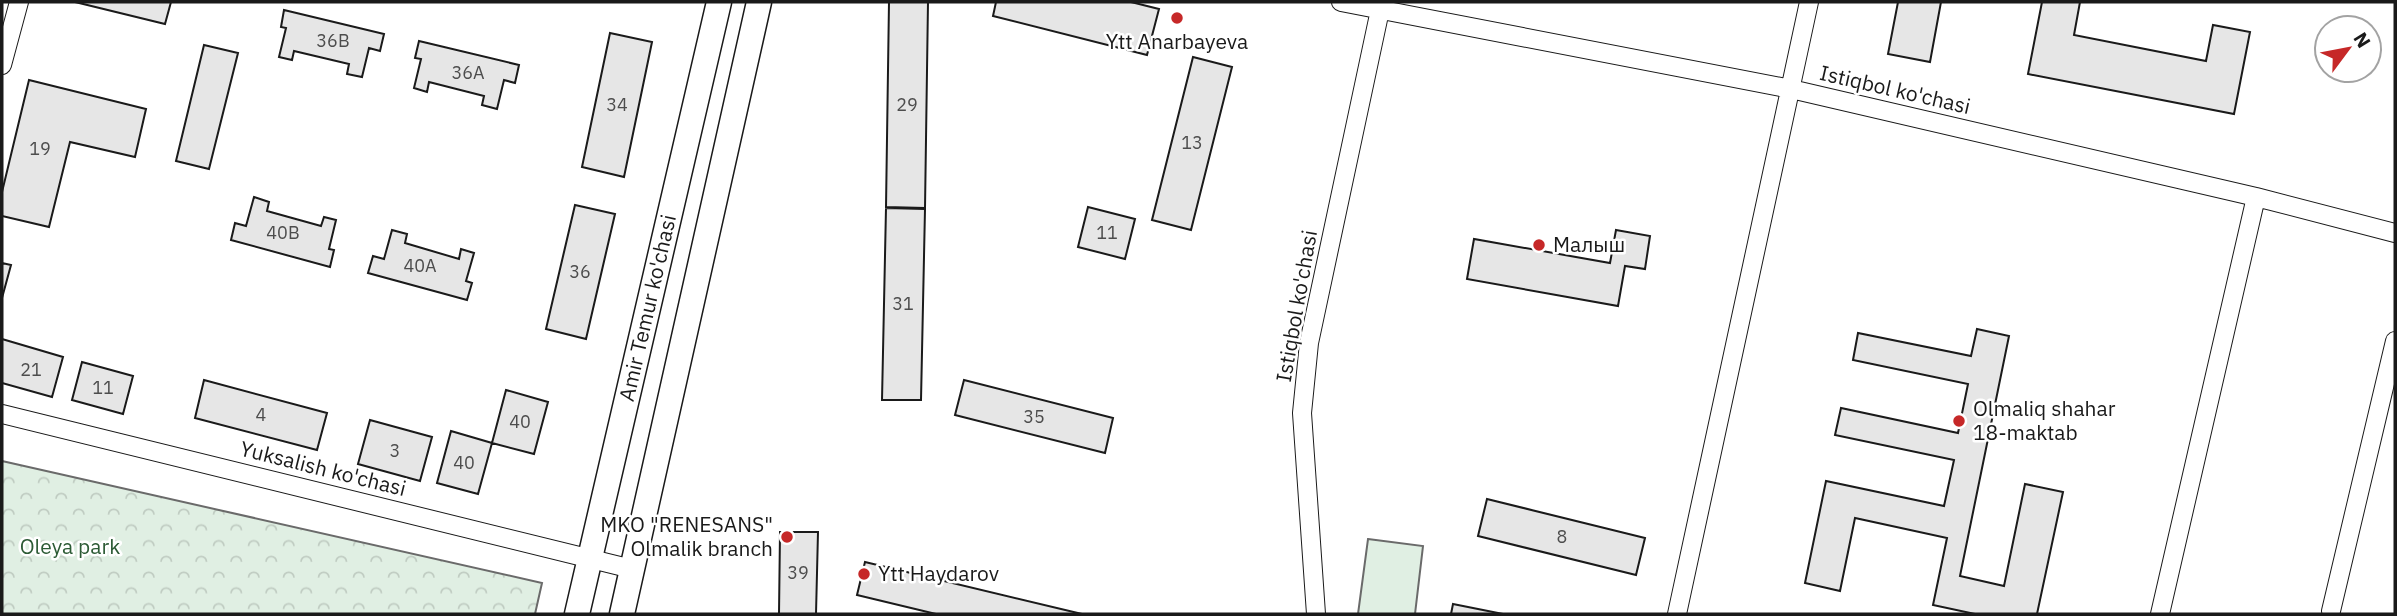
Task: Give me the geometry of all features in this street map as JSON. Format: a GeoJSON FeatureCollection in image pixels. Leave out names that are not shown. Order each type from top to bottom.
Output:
{"type":"FeatureCollection","features":[{"type":"Feature","properties":{"kind":"main road","name":"Amir Temur ko'chasi"},"geometry":{"type":"LineString","coordinates":[[577,614],[719,2]]}},
{"type":"Feature","properties":{"kind":"main road","name":"Amir Temur ko'chasi"},"geometry":{"type":"LineString","coordinates":[[622,614],[759,2]]}},
{"type":"Feature","properties":{"kind":"street"},"geometry":{"type":"LineString","coordinates":[[2,65],[19,2]]}},
{"type":"Feature","properties":{"kind":"street","name":"Istiqbol ko'chasi"},"geometry":{"type":"LineString","coordinates":[[1341,2],[1791,89],[2256,197],[2395,233]]}},
{"type":"Feature","properties":{"kind":"street"},"geometry":{"type":"LineString","coordinates":[[1677,614],[1809,2]]}},
{"type":"Feature","properties":{"kind":"street","name":"Istiqbol ko'chasi"},"geometry":{"type":"LineString","coordinates":[[1316,614],[1302,413],[1310,342],[1380,10]]}},
{"type":"Feature","properties":{"kind":"street"},"geometry":{"type":"LineString","coordinates":[[2160,614],[2256,197]]}},
{"type":"Feature","properties":{"kind":"street"},"geometry":{"type":"LineString","coordinates":[[2331,611],[2395,341]]}},
{"type":"Feature","properties":{"kind":"street","name":"Yuksalish ko'chasi"},"geometry":{"type":"LineString","coordinates":[[2,414],[632,569]]}},
{"type":"Feature","properties":{"kind":"green space","name":"Oleya park"},"geometry":{"type":"Polygon","coordinates":[[[2,461],[542,583],[535,614],[2,614],[2,461]]]}},
{"type":"Feature","properties":{"kind":"green space"},"geometry":{"type":"Polygon","coordinates":[[[1368,539],[1423,546],[1415,614],[1358,614],[1368,539]]]}},
{"type":"Feature","properties":{"kind":"building"},"geometry":{"type":"Polygon","coordinates":[[[75,2],[171,2],[165,24],[75,2]]]}},
{"type":"Feature","properties":{"kind":"building"},"geometry":{"type":"Polygon","coordinates":[[[889,2],[928,2],[925,208],[886,207],[889,2]]]}},
{"type":"Feature","properties":{"kind":"building"},"geometry":{"type":"Polygon","coordinates":[[[996,2],[1131,2],[1159,9],[1147,55],[993,16],[996,2]]]}},
{"type":"Feature","properties":{"kind":"building"},"geometry":{"type":"Polygon","coordinates":[[[1898,2],[1941,2],[1930,62],[1888,54],[1898,2]]]}},
{"type":"Feature","properties":{"kind":"building"},"geometry":{"type":"Polygon","coordinates":[[[2042,2],[2080,2],[2074,35],[2206,61],[2213,25],[2250,32],[2234,114],[2028,74],[2042,2]]]}},
{"type":"Feature","properties":{"kind":"building"},"geometry":{"type":"Polygon","coordinates":[[[284,10],[384,34],[380,51],[369,48],[362,77],[347,74],[349,64],[294,51],[292,60],[279,57],[286,28],[281,27],[284,10]]]}},
{"type":"Feature","properties":{"kind":"building"},"geometry":{"type":"Polygon","coordinates":[[[610,33],[652,42],[624,177],[582,167],[610,33]]]}},
{"type":"Feature","properties":{"kind":"building"},"geometry":{"type":"Polygon","coordinates":[[[419,41],[519,65],[515,83],[504,80],[497,109],[482,105],[484,96],[429,82],[427,92],[414,88],[421,59],[415,58],[419,41]]]}},
{"type":"Feature","properties":{"kind":"building"},"geometry":{"type":"Polygon","coordinates":[[[204,45],[238,53],[209,169],[176,161],[204,45]]]}},
{"type":"Feature","properties":{"kind":"building"},"geometry":{"type":"Polygon","coordinates":[[[1193,57],[1232,67],[1191,230],[1152,220],[1193,57]]]}},
{"type":"Feature","properties":{"kind":"building"},"geometry":{"type":"Polygon","coordinates":[[[29,80],[146,109],[135,157],[70,142],[49,227],[2,216],[2,192],[29,80]]]}},
{"type":"Feature","properties":{"kind":"building"},"geometry":{"type":"Polygon","coordinates":[[[254,197],[269,202],[267,211],[321,226],[324,217],[336,220],[329,249],[334,250],[330,267],[231,240],[235,223],[246,226],[254,197]]]}},
{"type":"Feature","properties":{"kind":"building"},"geometry":{"type":"Polygon","coordinates":[[[575,205],[615,214],[586,339],[546,329],[575,205]]]}},
{"type":"Feature","properties":{"kind":"building"},"geometry":{"type":"Polygon","coordinates":[[[1088,207],[1135,219],[1125,259],[1078,247],[1088,207]]]}},
{"type":"Feature","properties":{"kind":"building"},"geometry":{"type":"Polygon","coordinates":[[[886,208],[925,209],[921,400],[882,400],[886,208]]]}},
{"type":"Feature","properties":{"kind":"building"},"geometry":{"type":"Polygon","coordinates":[[[392,230],[407,234],[405,243],[459,259],[461,249],[474,253],[466,281],[472,283],[467,300],[368,273],[373,256],[384,259],[392,230]]]}},
{"type":"Feature","properties":{"kind":"building"},"geometry":{"type":"Polygon","coordinates":[[[1616,230],[1650,236],[1645,269],[1625,266],[1618,306],[1467,279],[1474,239],[1610,263],[1616,230]]]}},
{"type":"Feature","properties":{"kind":"building"},"geometry":{"type":"Polygon","coordinates":[[[2,263],[11,265],[2,298],[2,263]]]}},
{"type":"Feature","properties":{"kind":"building"},"geometry":{"type":"Polygon","coordinates":[[[1977,329],[2009,336],[1960,576],[2004,586],[2025,484],[2063,492],[2037,614],[1975,614],[1933,605],[1947,538],[1855,518],[1840,591],[1805,583],[1826,481],[1944,506],[1954,460],[1835,435],[1841,408],[1958,433],[1968,384],[1853,360],[1858,333],[1971,356],[1977,329]]]}},
{"type":"Feature","properties":{"kind":"building"},"geometry":{"type":"Polygon","coordinates":[[[2,339],[63,357],[52,397],[2,383],[2,339]]]}},
{"type":"Feature","properties":{"kind":"building"},"geometry":{"type":"Polygon","coordinates":[[[82,362],[133,376],[123,414],[72,400],[82,362]]]}},
{"type":"Feature","properties":{"kind":"building"},"geometry":{"type":"Polygon","coordinates":[[[204,380],[327,413],[317,450],[195,418],[204,380]]]}},
{"type":"Feature","properties":{"kind":"building"},"geometry":{"type":"Polygon","coordinates":[[[964,380],[1113,418],[1105,453],[955,415],[964,380]]]}},
{"type":"Feature","properties":{"kind":"building"},"geometry":{"type":"Polygon","coordinates":[[[506,390],[548,402],[534,454],[492,443],[506,390]]]}},
{"type":"Feature","properties":{"kind":"building"},"geometry":{"type":"Polygon","coordinates":[[[370,420],[432,437],[420,481],[358,464],[370,420]]]}},
{"type":"Feature","properties":{"kind":"building"},"geometry":{"type":"Polygon","coordinates":[[[451,431],[492,443],[478,494],[437,483],[451,431]]]}},
{"type":"Feature","properties":{"kind":"building"},"geometry":{"type":"Polygon","coordinates":[[[1487,499],[1645,538],[1636,575],[1478,536],[1487,499]]]}},
{"type":"Feature","properties":{"kind":"building"},"geometry":{"type":"Polygon","coordinates":[[[780,532],[818,532],[816,614],[779,614],[780,532]]]}},
{"type":"Feature","properties":{"kind":"building"},"geometry":{"type":"Polygon","coordinates":[[[865,562],[1082,614],[936,614],[857,595],[865,562]]]}},
{"type":"Feature","properties":{"kind":"building"},"geometry":{"type":"Polygon","coordinates":[[[1453,604],[1503,614],[1451,614],[1453,604]]]}},
{"type":"Feature","properties":{"kind":"place","name":"Ytt Anarbayeva"},"geometry":{"type":"Point","coordinates":[1177,18]}},
{"type":"Feature","properties":{"kind":"place","name":"Малыш"},"geometry":{"type":"Point","coordinates":[1539,245]}},
{"type":"Feature","properties":{"kind":"place","name":"Olmaliq shahar 18-maktab"},"geometry":{"type":"Point","coordinates":[1959,421]}},
{"type":"Feature","properties":{"kind":"place","name":"MKO \"RENESANS\" Olmalik branch"},"geometry":{"type":"Point","coordinates":[787,537]}},
{"type":"Feature","properties":{"kind":"place","name":"Ytt Haydarov"},"geometry":{"type":"Point","coordinates":[864,574]}}]}
